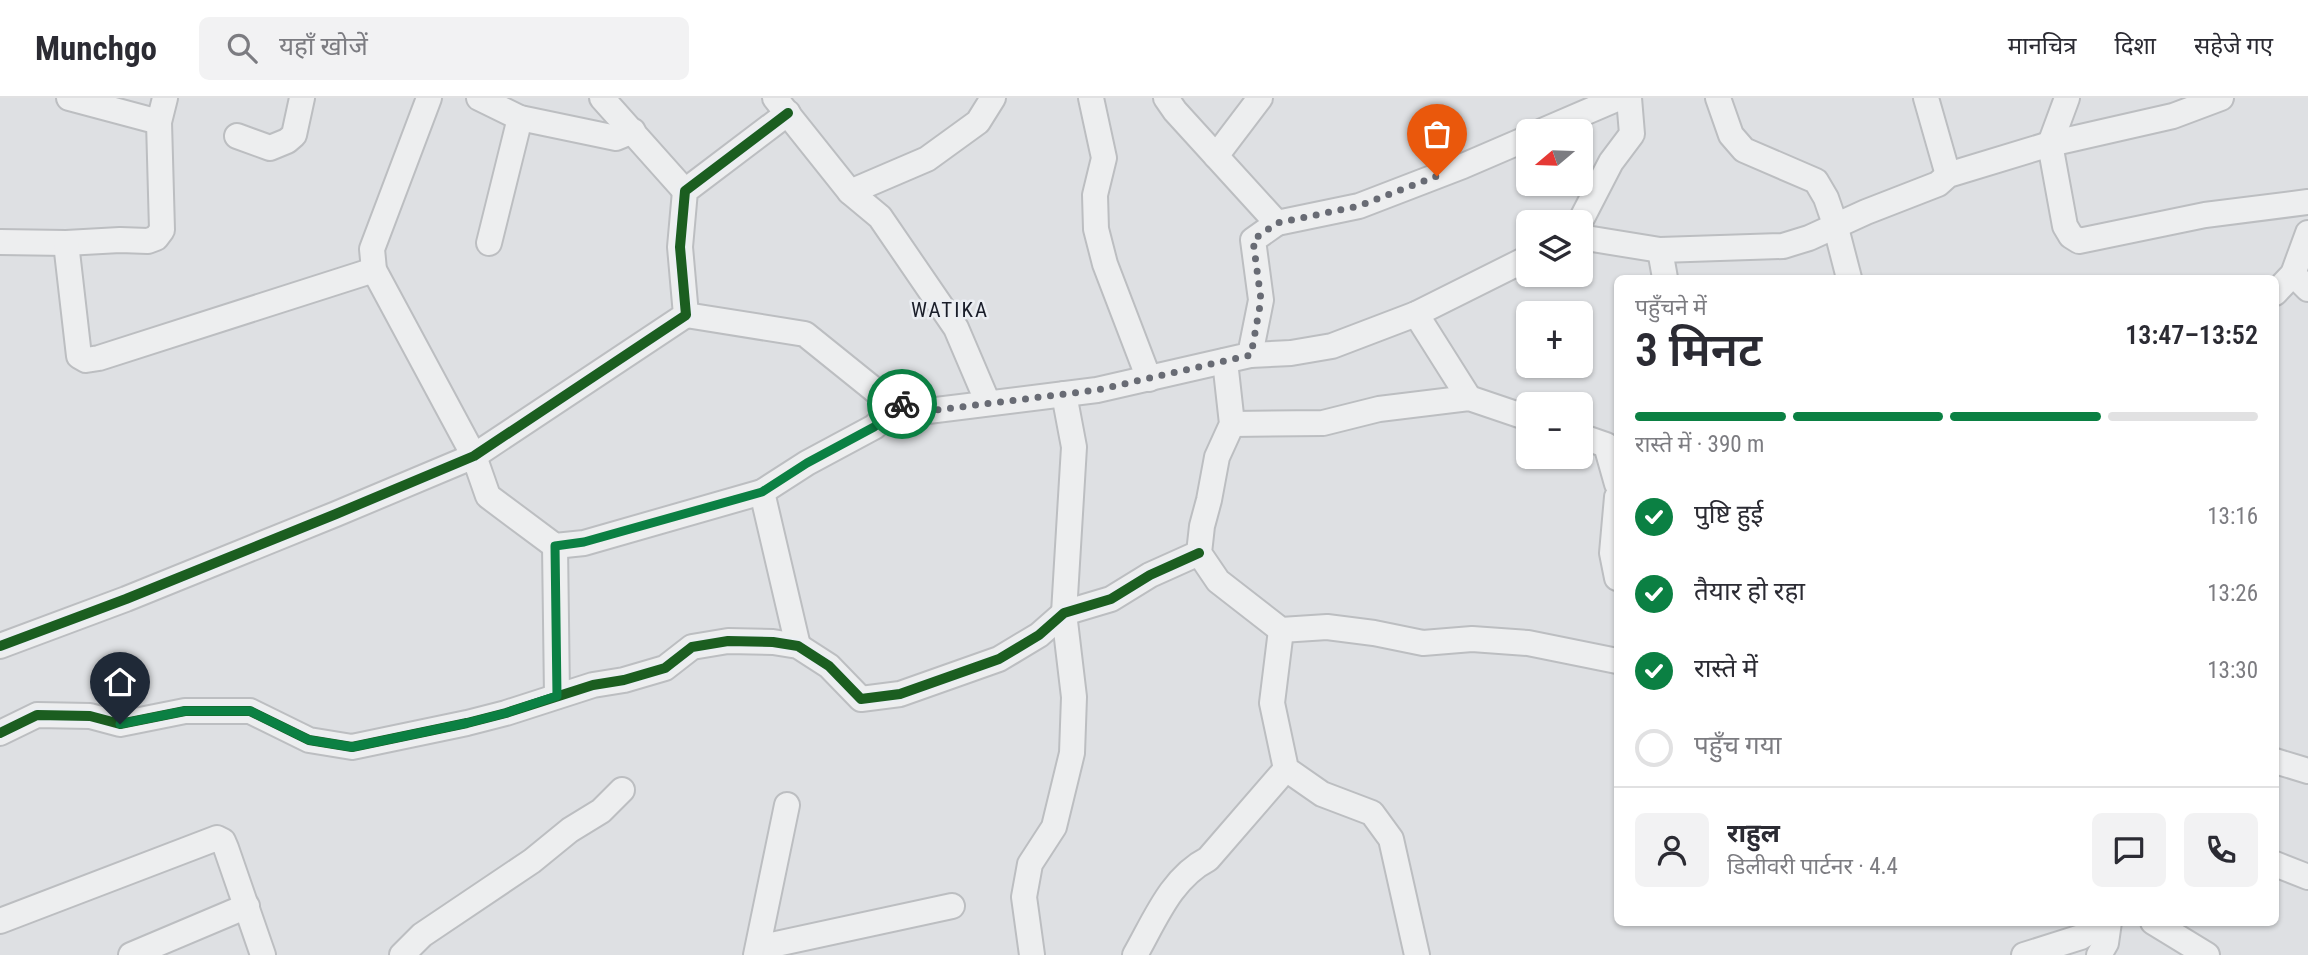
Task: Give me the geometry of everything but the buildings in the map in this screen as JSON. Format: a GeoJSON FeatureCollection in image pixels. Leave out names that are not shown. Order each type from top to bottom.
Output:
{"type":"FeatureCollection","features":[{"type":"Feature","properties":{"kind":"street"},"geometry":{"type":"LineString","coordinates":[[0,242],[148,242],[156,238],[162,230],[162,110],[69,98]]}},
{"type":"Feature","properties":{"kind":"street"},"geometry":{"type":"LineString","coordinates":[[237,136],[270,148],[287,141],[294,135],[302,98]]}},
{"type":"Feature","properties":{"kind":"street"},"geometry":{"type":"LineString","coordinates":[[429,98],[372,249],[374,270],[474,456],[488,496],[555,546],[584,542],[762,492],[807,463],[874,427],[901,403]]}},
{"type":"Feature","properties":{"kind":"street"},"geometry":{"type":"LineString","coordinates":[[479,98],[520,118],[616,138],[633,131]]}},
{"type":"Feature","properties":{"kind":"street"},"geometry":{"type":"LineString","coordinates":[[603,98],[685,191]]}},
{"type":"Feature","properties":{"kind":"street"},"geometry":{"type":"LineString","coordinates":[[850,192],[928,159],[978,122],[993,98]]}},
{"type":"Feature","properties":{"kind":"street"},"geometry":{"type":"LineString","coordinates":[[1091,98],[1104,158],[1095,195],[1096,229],[1105,264],[1149,379]]}},
{"type":"Feature","properties":{"kind":"street"},"geometry":{"type":"LineString","coordinates":[[1166,98],[1277,223]]}},
{"type":"Feature","properties":{"kind":"street"},"geometry":{"type":"LineString","coordinates":[[1216,156],[1260,98]]}},
{"type":"Feature","properties":{"kind":"street"},"geometry":{"type":"LineString","coordinates":[[1570,119],[1619,98]]}},
{"type":"Feature","properties":{"kind":"street"},"geometry":{"type":"LineString","coordinates":[[1586,210],[1611,162],[1632,134],[1629,98]]}},
{"type":"Feature","properties":{"kind":"street"},"geometry":{"type":"LineString","coordinates":[[1718,98],[1731,135],[1744,150],[1816,181],[1826,198],[1848,275]]}},
{"type":"Feature","properties":{"kind":"street"},"geometry":{"type":"LineString","coordinates":[[1926,98],[1948,175]]}},
{"type":"Feature","properties":{"kind":"street"},"geometry":{"type":"LineString","coordinates":[[2067,98],[2050,144],[2065,226],[2071,236],[2079,241],[2205,215],[2308,202]]}},
{"type":"Feature","properties":{"kind":"street"},"geometry":{"type":"LineString","coordinates":[[1593,239],[1660,250],[1783,246],[1809,238],[1938,184],[1948,175],[2050,144],[2174,116],[2221,98]]}},
{"type":"Feature","properties":{"kind":"street"},"geometry":{"type":"LineString","coordinates":[[686,315],[680,247],[685,191],[781,106],[850,192],[880,217],[956,328],[988,403]]}},
{"type":"Feature","properties":{"kind":"street"},"geometry":{"type":"LineString","coordinates":[[489,243],[520,118]]}},
{"type":"Feature","properties":{"kind":"street"},"geometry":{"type":"LineString","coordinates":[[1251,355],[1261,300],[1253,240],[1277,223],[1359,206],[1516,143]]}},
{"type":"Feature","properties":{"kind":"street"},"geometry":{"type":"LineString","coordinates":[[2279,291],[2300,282],[2308,233]]}},
{"type":"Feature","properties":{"kind":"street"},"geometry":{"type":"LineString","coordinates":[[66,243],[79,356],[86,360],[374,270]]}},
{"type":"Feature","properties":{"kind":"street"},"geometry":{"type":"LineString","coordinates":[[1660,250],[1664,275]]}},
{"type":"Feature","properties":{"kind":"street"},"geometry":{"type":"LineString","coordinates":[[0,646],[262,544],[474,456],[686,315],[805,334],[877,392],[920,412],[1097,390],[1251,355],[1291,353],[1332,346],[1416,314],[1516,264]]}},
{"type":"Feature","properties":{"kind":"street"},"geometry":{"type":"LineString","coordinates":[[1416,314],[1469,398]]}},
{"type":"Feature","properties":{"kind":"street"},"geometry":{"type":"LineString","coordinates":[[1225,361],[1231,424],[1217,457],[1199,553],[1218,580],[1281,630],[1327,627],[1423,643],[1472,639],[1528,643],[1614,660]]}},
{"type":"Feature","properties":{"kind":"street"},"geometry":{"type":"LineString","coordinates":[[1032,955],[1024,897],[1030,864],[1054,827],[1072,753],[1074,697],[1064,613],[1074,447],[1064,394]]}},
{"type":"Feature","properties":{"kind":"street"},"geometry":{"type":"LineString","coordinates":[[1231,424],[1323,423],[1379,409],[1469,398],[1516,414]]}},
{"type":"Feature","properties":{"kind":"street"},"geometry":{"type":"LineString","coordinates":[[1593,439],[1612,444]]}},
{"type":"Feature","properties":{"kind":"street"},"geometry":{"type":"LineString","coordinates":[[762,492],[798,646]]}},
{"type":"Feature","properties":{"kind":"street"},"geometry":{"type":"LineString","coordinates":[[1614,531],[1614,563]]}},
{"type":"Feature","properties":{"kind":"street"},"geometry":{"type":"LineString","coordinates":[[555,546],[557,696]]}},
{"type":"Feature","properties":{"kind":"street"},"geometry":{"type":"LineString","coordinates":[[0,733],[37,715],[90,716],[120,724],[185,711],[250,711],[309,740],[352,747],[467,723],[593,685],[624,680],[665,668],[692,647],[729,641],[773,642],[798,646],[829,666],[861,699],[900,694],[999,659],[1039,635],[1064,613],[1111,599],[1150,575],[1199,553]]}},
{"type":"Feature","properties":{"kind":"street"},"geometry":{"type":"LineString","coordinates":[[1281,630],[1272,703],[1286,769],[1322,794],[1372,813],[1391,839],[1417,955]]}},
{"type":"Feature","properties":{"kind":"street"},"geometry":{"type":"LineString","coordinates":[[2279,762],[2308,771]]}},
{"type":"Feature","properties":{"kind":"street"},"geometry":{"type":"LineString","coordinates":[[1135,955],[1173,888],[1193,867],[1209,859],[1286,769]]}},
{"type":"Feature","properties":{"kind":"street"},"geometry":{"type":"LineString","coordinates":[[402,955],[422,935],[601,811],[622,790]]}},
{"type":"Feature","properties":{"kind":"street"},"geometry":{"type":"LineString","coordinates":[[787,805],[757,952],[952,906]]}},
{"type":"Feature","properties":{"kind":"street"},"geometry":{"type":"LineString","coordinates":[[0,921],[217,838],[223,841],[226,848],[263,955]]}},
{"type":"Feature","properties":{"kind":"street"},"geometry":{"type":"LineString","coordinates":[[2279,866],[2308,877]]}},
{"type":"Feature","properties":{"kind":"street"},"geometry":{"type":"LineString","coordinates":[[131,955],[247,906]]}},
{"type":"Feature","properties":{"kind":"street"},"geometry":{"type":"LineString","coordinates":[[2024,955],[2081,937],[2101,926]]}},
{"type":"Feature","properties":{"kind":"street"},"geometry":{"type":"LineString","coordinates":[[2099,955],[2106,943],[2108,926]]}},
{"type":"Feature","properties":{"kind":"street"},"geometry":{"type":"LineString","coordinates":[[2160,926],[2207,955]]}},
{"type":"Feature","properties":{"kind":"cycle path"},"geometry":{"type":"LineString","coordinates":[[0,646],[126,599],[474,456],[686,315],[680,247],[685,191],[788,113]]}},
{"type":"Feature","properties":{"kind":"cycle path"},"geometry":{"type":"LineString","coordinates":[[0,733],[37,715],[90,716],[120,724],[185,711],[250,711],[309,740],[352,747],[467,723],[593,685],[624,680],[665,668],[692,647],[728,641],[773,642],[798,646],[829,666],[861,699],[900,694],[999,659],[1039,635],[1064,613],[1111,599],[1150,575],[1199,553]]}},
{"type":"Feature","properties":{"kind":"way so far"},"geometry":{"type":"LineString","coordinates":[[902,404],[920,412],[1097,390],[1251,355],[1261,300],[1253,240],[1277,223],[1359,206],[1437,176]]}},
{"type":"Feature","properties":{"kind":"district","name":"WATIKA"},"geometry":{"type":"Point","coordinates":[950,310]}},
{"type":"Feature","properties":{"kind":"route"},"geometry":{"type":"LineString","coordinates":[[120,724],[185,711],[250,711],[309,740],[352,747],[467,723],[557,696],[555,546],[584,542],[762,492],[807,463],[874,427],[902,404]]}}]}
